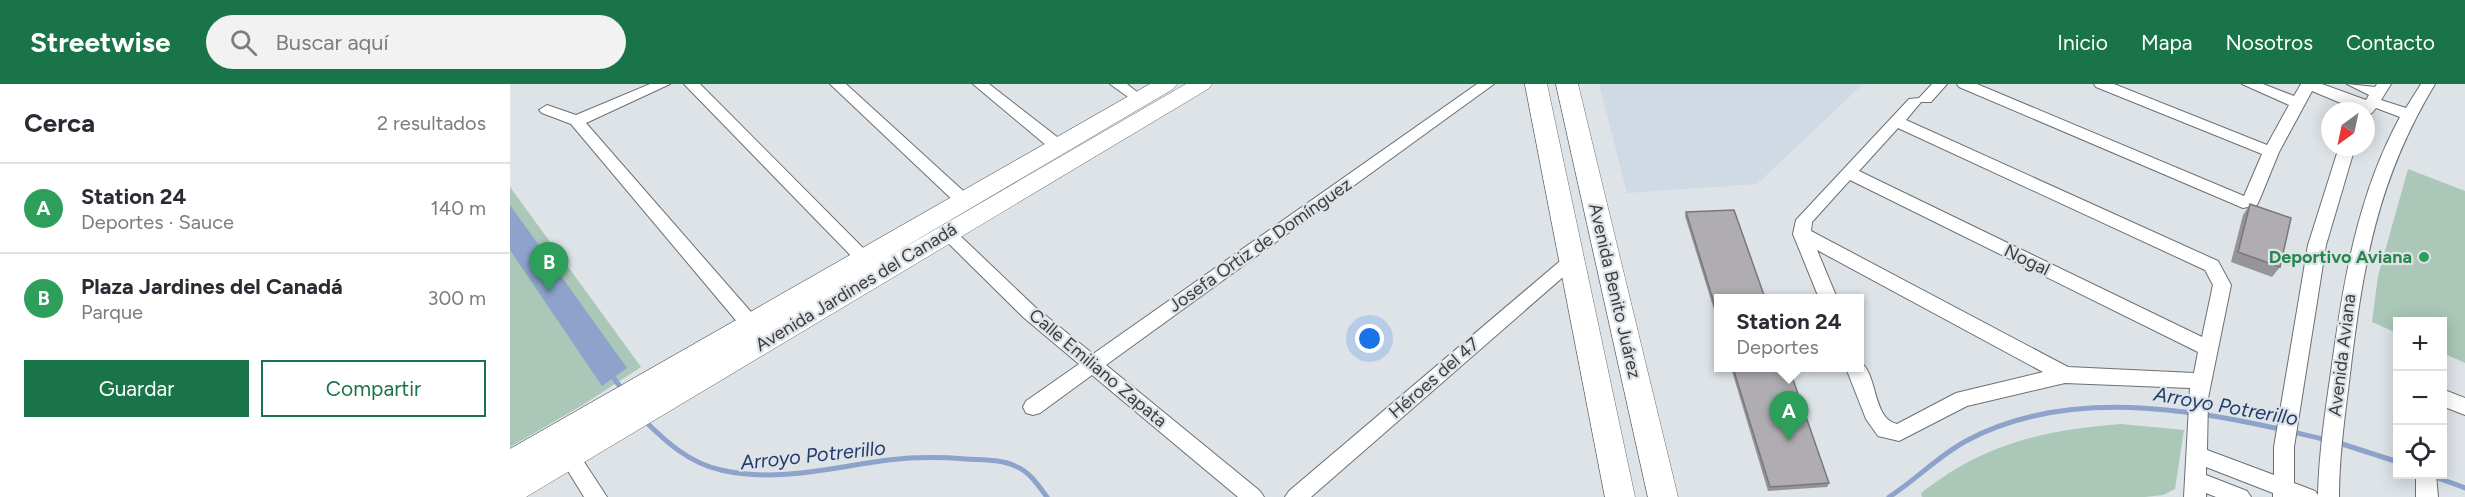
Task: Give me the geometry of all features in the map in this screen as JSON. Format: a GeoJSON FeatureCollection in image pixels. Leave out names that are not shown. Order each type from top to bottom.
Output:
{"type":"FeatureCollection","features":[{"type":"Feature","properties":{"kind":"street"},"geometry":{"type":"LineString","coordinates":[[576,121],[663,84]]}},
{"type":"Feature","properties":{"kind":"street"},"geometry":{"type":"LineString","coordinates":[[691,84],[865,260]]}},
{"type":"Feature","properties":{"kind":"street"},"geometry":{"type":"LineString","coordinates":[[837,84],[965,202]]}},
{"type":"Feature","properties":{"kind":"street"},"geometry":{"type":"LineString","coordinates":[[980,84],[1059,147]]}},
{"type":"Feature","properties":{"kind":"street"},"geometry":{"type":"LineString","coordinates":[[1117,84],[1138,100]]}},
{"type":"Feature","properties":{"kind":"street","name":"Avenida Jardines del Canadá"},"geometry":{"type":"LineString","coordinates":[[670,383],[751,325],[1166,84]]}},
{"type":"Feature","properties":{"kind":"street","name":"Avenida Jardines del Canadá"},"geometry":{"type":"LineString","coordinates":[[510,491],[563,446],[670,383],[947,233],[1201,84]]}},
{"type":"Feature","properties":{"kind":"street","name":"Josefa Ortiz de Domínguez"},"geometry":{"type":"LineString","coordinates":[[1033,407],[1487,84]]}},
{"type":"Feature","properties":{"kind":"street","name":"Avenida Benito Juárez"},"geometry":{"type":"LineString","coordinates":[[1536,84],[1620,497]]}},
{"type":"Feature","properties":{"kind":"street","name":"Avenida Benito Juárez"},"geometry":{"type":"LineString","coordinates":[[1567,84],[1663,496]]}},
{"type":"Feature","properties":{"kind":"street"},"geometry":{"type":"LineString","coordinates":[[1826,294],[1803,234],[1804,220],[1896,121],[1940,84]]}},
{"type":"Feature","properties":{"kind":"street"},"geometry":{"type":"LineString","coordinates":[[1965,84],[2243,202],[2251,201],[2271,152],[2308,84],[2374,100],[2408,114]]}},
{"type":"Feature","properties":{"kind":"street"},"geometry":{"type":"LineString","coordinates":[[2101,84],[2271,152]]}},
{"type":"Feature","properties":{"kind":"street"},"geometry":{"type":"LineString","coordinates":[[2249,84],[2298,103]]}},
{"type":"Feature","properties":{"kind":"street"},"geometry":{"type":"LineString","coordinates":[[2354,84],[2374,100]]}},
{"type":"Feature","properties":{"kind":"street","name":"Avenida Aviana"},"geometry":{"type":"LineString","coordinates":[[2328,497],[2328,460],[2355,257],[2389,150],[2408,114],[2428,84]]}},
{"type":"Feature","properties":{"kind":"street"},"geometry":{"type":"LineString","coordinates":[[547,110],[576,121],[751,325]]}},
{"type":"Feature","properties":{"kind":"street"},"geometry":{"type":"LineString","coordinates":[[1896,121],[2212,266],[2222,285],[2199,390],[2195,488],[2240,497]]}},
{"type":"Feature","properties":{"kind":"street"},"geometry":{"type":"LineString","coordinates":[[2284,492],[2284,447],[2317,245],[2344,156]]}},
{"type":"Feature","properties":{"kind":"street","name":"Nogal"},"geometry":{"type":"LineString","coordinates":[[1847,172],[2208,348]]}},
{"type":"Feature","properties":{"kind":"street","name":"Calle Emiliano Zapata"},"geometry":{"type":"LineString","coordinates":[[947,233],[1029,312],[1253,497]]}},
{"type":"Feature","properties":{"kind":"street"},"geometry":{"type":"LineString","coordinates":[[1803,234],[2065,375]]}},
{"type":"Feature","properties":{"kind":"street","name":"Héroes del 47"},"geometry":{"type":"LineString","coordinates":[[1296,497],[1572,260]]}},
{"type":"Feature","properties":{"kind":"street"},"geometry":{"type":"LineString","coordinates":[[1858,372],[1876,419],[1885,430],[1899,434],[1925,417],[1963,399],[2065,375],[2199,390]]}},
{"type":"Feature","properties":{"kind":"street"},"geometry":{"type":"LineString","coordinates":[[2447,399],[2465,407]]}},
{"type":"Feature","properties":{"kind":"street"},"geometry":{"type":"LineString","coordinates":[[563,446],[596,497]]}},
{"type":"Feature","properties":{"kind":"street","name":"Avenida Jardines del Canadá"},"geometry":{"type":"LineString","coordinates":[[510,464],[563,446]]}},
{"type":"Feature","properties":{"kind":"street"},"geometry":{"type":"LineString","coordinates":[[2197,455],[2284,492],[2308,497]]}},
{"type":"Feature","properties":{"kind":"shaded area"},"geometry":{"type":"Polygon","coordinates":[[[1599,84],[1863,84],[1757,184],[1627,193],[1599,84]]]}},
{"type":"Feature","properties":{"kind":"green space","name":"Deportivo Aviana"},"geometry":{"type":"Polygon","coordinates":[[[2408,169],[2465,191],[2465,363],[2447,355],[2447,317],[2393,317],[2393,331],[2372,322],[2378,276],[2408,169]]]}},
{"type":"Feature","properties":{"kind":"green space"},"geometry":{"type":"Polygon","coordinates":[[[510,187],[641,367],[581,406],[510,447],[510,187]]]}},
{"type":"Feature","properties":{"kind":"green space"},"geometry":{"type":"Polygon","coordinates":[[[2121,424],[2184,430],[2175,489],[2163,495],[2145,497],[1922,497],[1921,493],[1967,462],[2015,442],[2066,430],[2121,424]]]}},
{"type":"Feature","properties":{"kind":"water"},"geometry":{"type":"Polygon","coordinates":[[[510,205],[627,368],[602,386],[510,250],[510,205]]]}},
{"type":"Feature","properties":{"kind":"building"},"geometry":{"type":"Polygon","coordinates":[[[2250,204],[2291,218],[2280,267],[2238,252],[2250,204]]]}},
{"type":"Feature","properties":{"kind":"building"},"geometry":{"type":"Polygon","coordinates":[[[1734,210],[1764,294],[1714,294],[1714,303],[1686,212],[1734,210]]]}},
{"type":"Feature","properties":{"kind":"building"},"geometry":{"type":"Polygon","coordinates":[[[1734,372],[1790,372],[1829,483],[1770,487],[1734,372]]]}},
{"type":"Feature","properties":{"kind":"waterway","name":"Arroyo Potrerillo"},"geometry":{"type":"LineString","coordinates":[[610,373],[624,392]]}},
{"type":"Feature","properties":{"kind":"waterway","name":"Arroyo Potrerillo"},"geometry":{"type":"LineString","coordinates":[[1889,497],[1966,441],[2008,423],[2052,412],[2098,408],[2145,408],[2238,420],[2327,440]]}},
{"type":"Feature","properties":{"kind":"waterway","name":"Arroyo Potrerillo"},"geometry":{"type":"LineString","coordinates":[[643,419],[688,457],[721,470],[763,475],[805,472],[908,458],[990,460],[1003,462],[1025,471],[1047,497]]}},
{"type":"Feature","properties":{"kind":"waterway","name":"Arroyo Potrerillo"},"geometry":{"type":"LineString","coordinates":[[2336,442],[2393,460]]}},
{"type":"Feature","properties":{"kind":"waterway","name":"Arroyo Potrerillo"},"geometry":{"type":"LineString","coordinates":[[2441,479],[2465,488]]}},
{"type":"Feature","properties":{"kind":"place","name":"Deportivo Aviana"},"geometry":{"type":"Point","coordinates":[2424,257]}},
{"type":"Feature","properties":{"kind":"place","name":"Plaza Jardines del Canadá"},"geometry":{"type":"Point","coordinates":[549,292]}},
{"type":"Feature","properties":{"kind":"place","name":"Station 24"},"geometry":{"type":"Point","coordinates":[1789,441]}}]}
